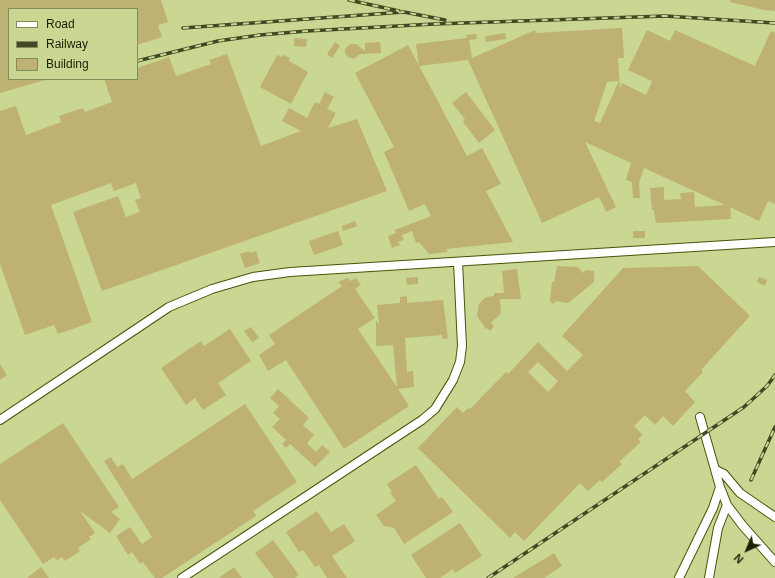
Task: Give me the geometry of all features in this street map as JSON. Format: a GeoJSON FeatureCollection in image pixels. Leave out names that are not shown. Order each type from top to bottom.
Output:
{"type":"FeatureCollection","features":[{"type":"Feature","properties":{"kind":"street"},"geometry":{"type":"LineString","coordinates":[[0,420],[169,306],[212,289],[272,273],[775,242]]}},
{"type":"Feature","properties":{"kind":"street"},"geometry":{"type":"LineString","coordinates":[[182,578],[422,420],[435,409],[453,380],[460,362],[462,346],[458,262]]}},
{"type":"Feature","properties":{"kind":"street"},"geometry":{"type":"LineString","coordinates":[[700,417],[726,505],[775,562]]}},
{"type":"Feature","properties":{"kind":"street"},"geometry":{"type":"LineString","coordinates":[[716,470],[724,474],[740,494],[775,517]]}},
{"type":"Feature","properties":{"kind":"street"},"geometry":{"type":"LineString","coordinates":[[679,578],[713,508],[720,487]]}},
{"type":"Feature","properties":{"kind":"street"},"geometry":{"type":"LineString","coordinates":[[709,578],[718,528],[726,505]]}},
{"type":"Feature","properties":{"kind":"building"},"geometry":{"type":"Polygon","coordinates":[[[0,0],[161,0],[168,22],[158,25],[162,37],[138,45],[138,8],[8,8],[8,80],[45,80],[0,93],[0,0]]]}},
{"type":"Feature","properties":{"kind":"building"},"geometry":{"type":"Polygon","coordinates":[[[730,0],[775,0],[775,11],[730,2],[730,0]]]}},
{"type":"Feature","properties":{"kind":"building"},"geometry":{"type":"Polygon","coordinates":[[[622,28],[624,58],[618,58],[620,88],[622,83],[646,95],[652,81],[628,70],[647,30],[670,41],[675,30],[755,66],[771,31],[775,33],[775,204],[768,201],[759,221],[730,207],[731,219],[656,223],[654,210],[652,210],[650,188],[664,187],[664,200],[681,199],[680,193],[694,192],[695,207],[725,205],[644,168],[639,183],[640,198],[633,198],[632,182],[626,180],[631,163],[585,142],[616,207],[606,212],[599,197],[542,223],[468,60],[419,66],[416,44],[467,38],[466,35],[476,34],[477,39],[469,40],[472,58],[535,30],[536,33],[622,28]],[[619,81],[607,82],[594,121],[600,123],[619,81]]]}},
{"type":"Feature","properties":{"kind":"building"},"geometry":{"type":"Polygon","coordinates":[[[505,33],[506,39],[486,42],[485,36],[505,33]]]}},
{"type":"Feature","properties":{"kind":"building"},"geometry":{"type":"Polygon","coordinates":[[[294,38],[307,39],[306,47],[294,46],[294,38]]]}},
{"type":"Feature","properties":{"kind":"building"},"geometry":{"type":"Polygon","coordinates":[[[335,42],[340,46],[332,58],[327,54],[335,42]]]}},
{"type":"Feature","properties":{"kind":"building"},"geometry":{"type":"Polygon","coordinates":[[[380,42],[381,53],[360,54],[354,59],[348,57],[345,53],[345,49],[350,44],[356,44],[365,51],[365,43],[380,42]]]}},
{"type":"Feature","properties":{"kind":"building"},"geometry":{"type":"Polygon","coordinates":[[[408,45],[467,156],[482,148],[501,184],[486,191],[513,242],[446,249],[448,252],[429,254],[419,242],[416,243],[412,231],[402,235],[404,240],[398,242],[400,245],[392,248],[388,236],[396,233],[395,230],[431,216],[425,204],[409,211],[384,152],[394,147],[355,73],[408,45]]]}},
{"type":"Feature","properties":{"kind":"building"},"geometry":{"type":"Polygon","coordinates":[[[227,54],[261,146],[301,131],[282,121],[289,108],[307,118],[315,102],[319,104],[325,92],[334,97],[327,109],[336,113],[328,128],[357,119],[387,191],[102,291],[73,212],[118,196],[126,217],[140,212],[135,200],[141,198],[136,183],[114,191],[111,183],[51,205],[92,322],[58,334],[54,325],[25,335],[0,264],[0,111],[16,106],[26,135],[61,122],[59,116],[83,108],[85,112],[112,102],[104,80],[138,80],[138,68],[169,57],[176,76],[211,64],[209,60],[227,54]]]}},
{"type":"Feature","properties":{"kind":"building"},"geometry":{"type":"Polygon","coordinates":[[[277,55],[282,57],[284,55],[290,58],[289,61],[308,72],[291,104],[260,87],[277,55]]]}},
{"type":"Feature","properties":{"kind":"building"},"geometry":{"type":"Polygon","coordinates":[[[466,92],[495,130],[479,143],[463,122],[465,119],[452,103],[466,92]]]}},
{"type":"Feature","properties":{"kind":"building"},"geometry":{"type":"Polygon","coordinates":[[[355,221],[357,226],[343,231],[342,226],[355,221]]]}},
{"type":"Feature","properties":{"kind":"building"},"geometry":{"type":"Polygon","coordinates":[[[338,231],[343,245],[314,255],[309,241],[338,231]]]}},
{"type":"Feature","properties":{"kind":"building"},"geometry":{"type":"Polygon","coordinates":[[[633,231],[645,231],[645,238],[633,238],[633,231]]]}},
{"type":"Feature","properties":{"kind":"building"},"geometry":{"type":"Polygon","coordinates":[[[249,251],[250,253],[256,251],[260,263],[245,268],[240,254],[249,251]]]}},
{"type":"Feature","properties":{"kind":"building"},"geometry":{"type":"Polygon","coordinates":[[[557,266],[578,267],[583,273],[586,270],[594,271],[594,282],[568,303],[556,301],[553,304],[550,301],[552,282],[554,282],[557,266]]]}},
{"type":"Feature","properties":{"kind":"building"},"geometry":{"type":"Polygon","coordinates":[[[698,266],[750,316],[701,370],[703,372],[685,391],[695,402],[673,426],[663,416],[655,425],[645,415],[634,426],[643,435],[638,439],[641,442],[619,462],[622,464],[602,482],[600,480],[588,491],[580,483],[524,541],[515,532],[510,538],[418,448],[457,407],[463,413],[468,408],[470,409],[506,372],[508,374],[538,342],[567,371],[583,355],[562,336],[623,268],[698,266]],[[538,362],[528,372],[548,392],[558,381],[538,362]]]}},
{"type":"Feature","properties":{"kind":"building"},"geometry":{"type":"Polygon","coordinates":[[[517,269],[521,299],[500,299],[501,313],[491,323],[494,326],[490,331],[487,328],[486,329],[477,316],[479,304],[486,297],[494,296],[494,293],[504,293],[502,271],[517,269]]]}},
{"type":"Feature","properties":{"kind":"building"},"geometry":{"type":"Polygon","coordinates":[[[418,277],[418,284],[407,285],[406,278],[418,277]]]}},
{"type":"Feature","properties":{"kind":"building"},"geometry":{"type":"Polygon","coordinates":[[[759,277],[767,280],[765,286],[757,282],[759,277]]]}},
{"type":"Feature","properties":{"kind":"building"},"geometry":{"type":"Polygon","coordinates":[[[348,278],[350,281],[356,278],[361,285],[355,289],[375,318],[358,329],[397,387],[393,345],[376,346],[376,320],[379,325],[377,305],[400,303],[400,297],[407,296],[407,303],[443,300],[448,338],[443,339],[442,335],[405,338],[407,372],[413,371],[414,387],[398,389],[409,406],[344,449],[286,360],[268,371],[259,355],[275,344],[269,335],[342,286],[338,282],[348,278]]]}},
{"type":"Feature","properties":{"kind":"building"},"geometry":{"type":"Polygon","coordinates":[[[251,327],[259,338],[252,342],[244,331],[251,327]]]}},
{"type":"Feature","properties":{"kind":"building"},"geometry":{"type":"Polygon","coordinates":[[[230,329],[251,361],[218,383],[226,395],[203,410],[195,398],[186,405],[161,368],[201,341],[204,346],[230,329]]]}},
{"type":"Feature","properties":{"kind":"building"},"geometry":{"type":"Polygon","coordinates":[[[0,364],[7,375],[0,380],[0,364]]]}},
{"type":"Feature","properties":{"kind":"building"},"geometry":{"type":"Polygon","coordinates":[[[278,389],[309,418],[303,425],[314,435],[307,443],[316,452],[322,445],[330,452],[315,467],[290,444],[286,448],[282,444],[286,440],[272,427],[280,419],[273,413],[279,406],[270,398],[278,389]]]}},
{"type":"Feature","properties":{"kind":"building"},"geometry":{"type":"Polygon","coordinates":[[[245,404],[297,482],[253,511],[256,516],[162,578],[155,578],[143,562],[140,564],[132,552],[128,555],[116,536],[130,527],[142,544],[152,537],[104,461],[111,457],[117,467],[123,464],[132,479],[245,404]]]}},
{"type":"Feature","properties":{"kind":"building"},"geometry":{"type":"Polygon","coordinates":[[[63,423],[119,507],[111,512],[120,519],[110,533],[80,511],[95,533],[89,537],[91,539],[78,548],[80,551],[65,561],[62,557],[57,560],[54,557],[43,564],[0,500],[0,464],[63,423]]]}},
{"type":"Feature","properties":{"kind":"building"},"geometry":{"type":"Polygon","coordinates":[[[416,465],[439,499],[442,497],[453,512],[404,544],[394,528],[384,526],[376,515],[396,501],[390,493],[392,492],[387,484],[416,465]]]}},
{"type":"Feature","properties":{"kind":"building"},"geometry":{"type":"Polygon","coordinates":[[[317,511],[331,532],[344,524],[355,541],[332,556],[347,578],[327,578],[319,565],[315,567],[303,550],[299,552],[286,532],[317,511]]]}},
{"type":"Feature","properties":{"kind":"building"},"geometry":{"type":"Polygon","coordinates":[[[460,523],[482,556],[455,573],[453,569],[440,578],[426,578],[411,555],[460,523]]]}},
{"type":"Feature","properties":{"kind":"building"},"geometry":{"type":"Polygon","coordinates":[[[273,540],[299,575],[295,578],[274,578],[255,553],[273,540]]]}},
{"type":"Feature","properties":{"kind":"building"},"geometry":{"type":"Polygon","coordinates":[[[554,553],[562,566],[544,578],[513,578],[554,553]]]}},
{"type":"Feature","properties":{"kind":"building"},"geometry":{"type":"Polygon","coordinates":[[[41,567],[49,578],[27,578],[41,567]]]}},
{"type":"Feature","properties":{"kind":"building"},"geometry":{"type":"Polygon","coordinates":[[[234,567],[242,578],[219,578],[234,567]]]}},
{"type":"Feature","properties":{"kind":"railway"},"geometry":{"type":"LineString","coordinates":[[349,0],[399,11]]}},
{"type":"Feature","properties":{"kind":"railway"},"geometry":{"type":"LineString","coordinates":[[183,28],[404,12],[445,20]]}},
{"type":"Feature","properties":{"kind":"railway"},"geometry":{"type":"LineString","coordinates":[[138,61],[218,41],[260,35],[307,31],[434,24],[665,16],[775,23]]}},
{"type":"Feature","properties":{"kind":"railway"},"geometry":{"type":"LineString","coordinates":[[488,578],[744,407],[767,386],[775,375]]}},
{"type":"Feature","properties":{"kind":"railway"},"geometry":{"type":"LineString","coordinates":[[751,480],[775,427]]}}]}
